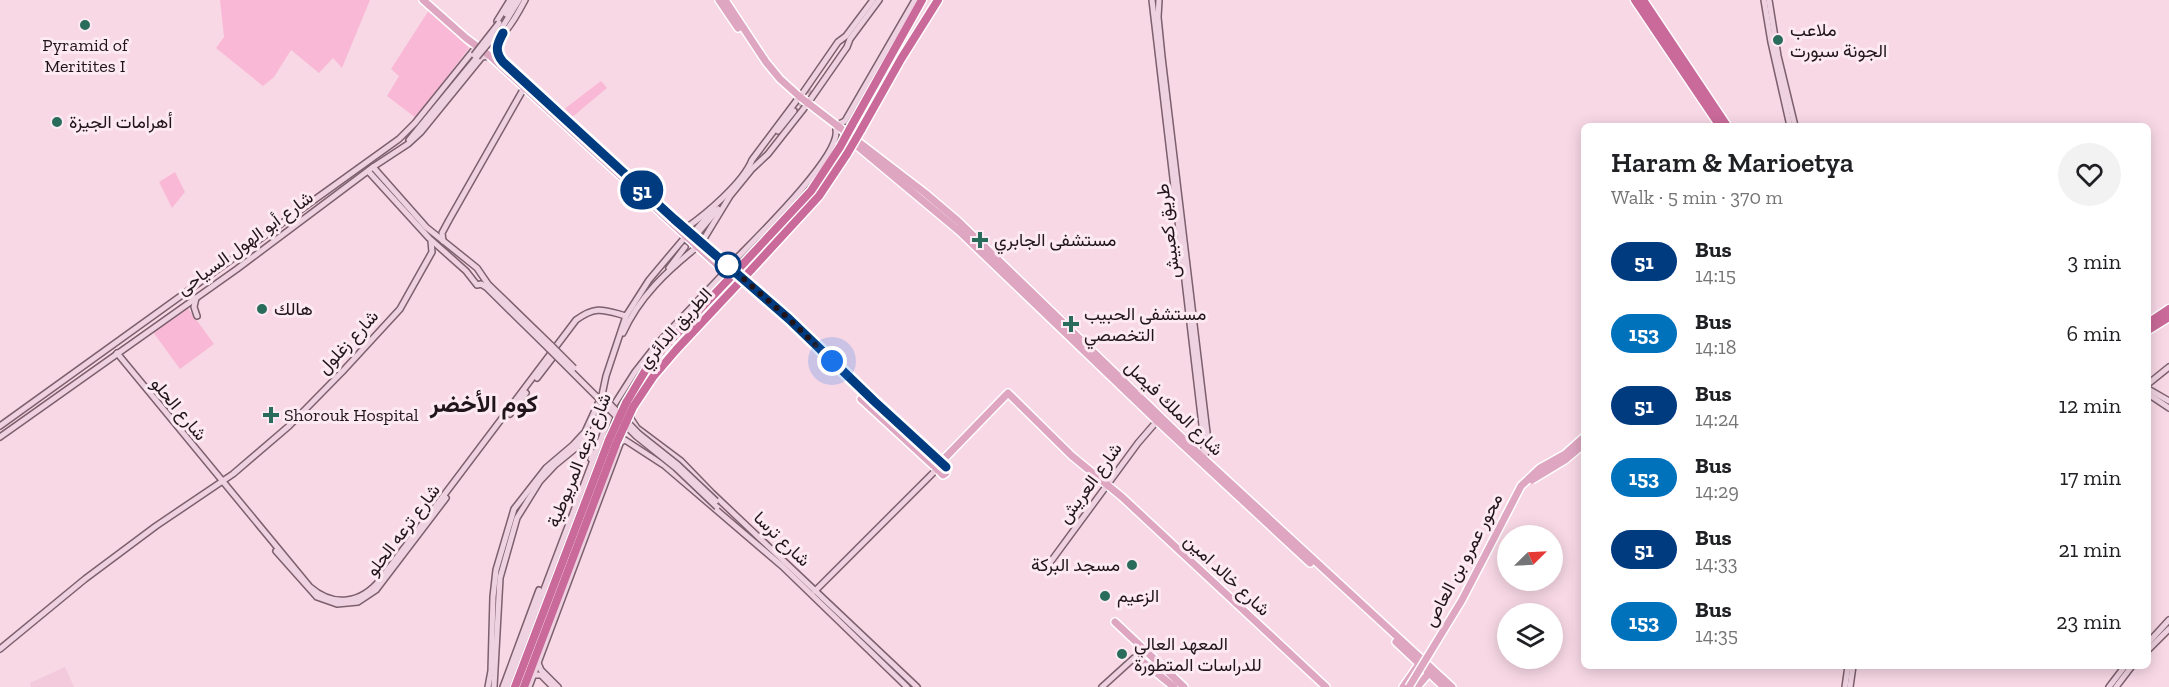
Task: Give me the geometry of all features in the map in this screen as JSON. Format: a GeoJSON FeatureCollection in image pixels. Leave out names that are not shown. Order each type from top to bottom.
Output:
{"type":"FeatureCollection","features":[{"type":"Feature","properties":{"kind":"highway","name":"الطريق الدائري"},"geometry":{"type":"LineString","coordinates":[[514,687],[612,433],[636,384],[662,349],[795,210],[822,177],[922,0]]}},
{"type":"Feature","properties":{"kind":"highway","name":"الطريق الدائري"},"geometry":{"type":"LineString","coordinates":[[524,687],[619,436],[637,399],[664,362],[802,216],[825,188],[901,59],[940,0]]}},
{"type":"Feature","properties":{"kind":"highway"},"geometry":{"type":"LineString","coordinates":[[1635,0],[1645,10],[1695,83],[1718,123]]}},
{"type":"Feature","properties":{"kind":"highway"},"geometry":{"type":"LineString","coordinates":[[1643,0],[1645,10]]}},
{"type":"Feature","properties":{"kind":"highway"},"geometry":{"type":"LineString","coordinates":[[1706,100],[1725,123]]}},
{"type":"Feature","properties":{"kind":"highway"},"geometry":{"type":"LineString","coordinates":[[2153,322],[2169,309]]}},
{"type":"Feature","properties":{"kind":"highway"},"geometry":{"type":"LineString","coordinates":[[2153,322],[2169,317]]}},
{"type":"Feature","properties":{"kind":"main road"},"geometry":{"type":"LineString","coordinates":[[423,0],[486,57],[575,131]]}},
{"type":"Feature","properties":{"kind":"main road"},"geometry":{"type":"LineString","coordinates":[[505,31],[500,28],[497,21],[512,0]]}},
{"type":"Feature","properties":{"kind":"main road"},"geometry":{"type":"LineString","coordinates":[[399,139],[415,128],[505,15],[512,0]]}},
{"type":"Feature","properties":{"kind":"main road"},"geometry":{"type":"LineString","coordinates":[[408,144],[411,137],[509,18],[519,0]]}},
{"type":"Feature","properties":{"kind":"main road"},"geometry":{"type":"LineString","coordinates":[[525,0],[497,43],[499,57],[685,239],[700,245],[745,279],[943,464],[946,472],[940,472],[861,399]]}},
{"type":"Feature","properties":{"kind":"main road","name":"شارع الملك فيصل"},"geometry":{"type":"LineString","coordinates":[[719,0],[771,76],[799,106],[837,127],[925,193],[1444,687]]}},
{"type":"Feature","properties":{"kind":"main road","name":"شارع الملك فيصل"},"geometry":{"type":"LineString","coordinates":[[725,0],[799,106]]}},
{"type":"Feature","properties":{"kind":"main road"},"geometry":{"type":"LineString","coordinates":[[812,89],[873,0]]}},
{"type":"Feature","properties":{"kind":"main road"},"geometry":{"type":"LineString","coordinates":[[696,232],[751,168],[768,154],[838,42],[848,37],[879,0]]}},
{"type":"Feature","properties":{"kind":"main road","name":"شارع ترعه المريوطية"},"geometry":{"type":"LineString","coordinates":[[505,687],[610,414],[619,398],[645,358],[809,180],[835,140],[837,127],[845,121],[915,0]]}},
{"type":"Feature","properties":{"kind":"main road"},"geometry":{"type":"LineString","coordinates":[[745,279],[818,200],[858,143],[879,100],[940,0]]}},
{"type":"Feature","properties":{"kind":"main road","name":"طريق كعبيش"},"geometry":{"type":"LineString","coordinates":[[1152,0],[1208,444],[1202,456]]}},
{"type":"Feature","properties":{"kind":"main road","name":"طريق كعبيش"},"geometry":{"type":"LineString","coordinates":[[1159,0],[1158,17],[1162,57],[1203,413]]}},
{"type":"Feature","properties":{"kind":"main road"},"geometry":{"type":"LineString","coordinates":[[1764,0],[1789,123]]}},
{"type":"Feature","properties":{"kind":"main road"},"geometry":{"type":"LineString","coordinates":[[1769,0],[1776,44],[1794,123]]}},
{"type":"Feature","properties":{"kind":"main road"},"geometry":{"type":"LineString","coordinates":[[475,47],[492,44],[505,31]]}},
{"type":"Feature","properties":{"kind":"main road"},"geometry":{"type":"LineString","coordinates":[[751,168],[752,160],[847,47],[848,37]]}},
{"type":"Feature","properties":{"kind":"main road","name":"شارع أبو الهول السياحى"},"geometry":{"type":"LineString","coordinates":[[0,426],[399,139],[415,123],[475,47]]}},
{"type":"Feature","properties":{"kind":"main road","name":"شارع أبو الهول السياحى"},"geometry":{"type":"LineString","coordinates":[[0,437],[408,144],[486,57]]}},
{"type":"Feature","properties":{"kind":"main road"},"geometry":{"type":"LineString","coordinates":[[442,250],[432,252],[434,238],[442,233],[524,88]]}},
{"type":"Feature","properties":{"kind":"main road"},"geometry":{"type":"LineString","coordinates":[[373,167],[423,224],[442,250],[472,277],[477,285],[484,286],[550,348]]}},
{"type":"Feature","properties":{"kind":"main road"},"geometry":{"type":"LineString","coordinates":[[368,171],[434,238],[443,241],[482,272],[488,284],[636,436],[751,534],[759,536]]}},
{"type":"Feature","properties":{"kind":"main road"},"geometry":{"type":"LineString","coordinates":[[375,179],[377,175],[380,175]]}},
{"type":"Feature","properties":{"kind":"main road"},"geometry":{"type":"LineString","coordinates":[[494,687],[500,578],[517,518],[544,476],[577,447],[588,432],[604,395],[626,327],[648,289],[649,280],[728,195]]}},
{"type":"Feature","properties":{"kind":"main road"},"geometry":{"type":"LineString","coordinates":[[648,289],[657,285],[679,262],[700,245],[728,195]]}},
{"type":"Feature","properties":{"kind":"main road"},"geometry":{"type":"LineString","coordinates":[[304,208],[300,213],[301,216],[309,216]]}},
{"type":"Feature","properties":{"kind":"main road"},"geometry":{"type":"LineString","coordinates":[[290,218],[296,219],[295,226]]}},
{"type":"Feature","properties":{"kind":"main road"},"geometry":{"type":"LineString","coordinates":[[442,233],[443,241]]}},
{"type":"Feature","properties":{"kind":"main road"},"geometry":{"type":"LineString","coordinates":[[488,687],[491,671],[494,583],[498,558],[512,514],[536,479],[585,432],[602,395],[626,316],[685,239]]}},
{"type":"Feature","properties":{"kind":"main road","name":"شارع زغلول"},"geometry":{"type":"LineString","coordinates":[[0,649],[85,579],[221,481],[272,441],[342,372],[400,309],[432,252]]}},
{"type":"Feature","properties":{"kind":"main road","name":"شارع ترعه المريوطية"},"geometry":{"type":"LineString","coordinates":[[529,687],[631,413],[654,377],[716,310],[711,301],[702,296]]}},
{"type":"Feature","properties":{"kind":"main road"},"geometry":{"type":"LineString","coordinates":[[196,297],[194,307],[197,316]]}},
{"type":"Feature","properties":{"kind":"main road","name":"شارع ترعه الحلو"},"geometry":{"type":"LineString","coordinates":[[221,481],[310,587],[333,600],[353,600],[370,590],[387,573],[569,330],[582,316],[598,309],[626,316]]}},
{"type":"Feature","properties":{"kind":"main road"},"geometry":{"type":"LineString","coordinates":[[679,320],[690,332],[694,333]]}},
{"type":"Feature","properties":{"kind":"main road","name":"شارع الملك فيصل"},"geometry":{"type":"LineString","coordinates":[[1060,323],[1157,422],[1452,687]]}},
{"type":"Feature","properties":{"kind":"main road","name":"شارع الحلو"},"geometry":{"type":"LineString","coordinates":[[116,354],[221,481]]}},
{"type":"Feature","properties":{"kind":"main road"},"geometry":{"type":"LineString","coordinates":[[2151,382],[2169,367]]}},
{"type":"Feature","properties":{"kind":"main road"},"geometry":{"type":"LineString","coordinates":[[55,387],[60,394]]}},
{"type":"Feature","properties":{"kind":"main road"},"geometry":{"type":"LineString","coordinates":[[2151,391],[2169,401]]}},
{"type":"Feature","properties":{"kind":"main road","name":"شارع خالد امين"},"geometry":{"type":"LineString","coordinates":[[943,464],[1008,393],[1067,451],[1326,687]]}},
{"type":"Feature","properties":{"kind":"main road"},"geometry":{"type":"LineString","coordinates":[[604,395],[612,400],[619,398],[613,422],[604,433]]}},
{"type":"Feature","properties":{"kind":"main road"},"geometry":{"type":"LineString","coordinates":[[2151,396],[2169,408]]}},
{"type":"Feature","properties":{"kind":"main road","name":"شارع ترسا"},"geometry":{"type":"LineString","coordinates":[[631,413],[632,422],[681,461],[917,687]]}},
{"type":"Feature","properties":{"kind":"main road","name":"شارع ترسا"},"geometry":{"type":"LineString","coordinates":[[613,422],[622,435],[665,466],[782,566],[907,687]]}},
{"type":"Feature","properties":{"kind":"main road","name":"شارع العريش"},"geometry":{"type":"LineString","coordinates":[[1049,564],[1138,443],[1157,422]]}},
{"type":"Feature","properties":{"kind":"main road"},"geometry":{"type":"LineString","coordinates":[[636,445],[637,439],[646,435]]}},
{"type":"Feature","properties":{"kind":"main road"},"geometry":{"type":"LineString","coordinates":[[908,443],[913,437]]}},
{"type":"Feature","properties":{"kind":"main road","name":"محور عمرو بن العاص"},"geometry":{"type":"LineString","coordinates":[[1414,686],[1521,486],[1540,468],[1565,454],[1581,440]]}},
{"type":"Feature","properties":{"kind":"main road"},"geometry":{"type":"LineString","coordinates":[[577,447],[587,448],[593,454],[577,500]]}},
{"type":"Feature","properties":{"kind":"main road","name":"محور عمرو بن العاص"},"geometry":{"type":"LineString","coordinates":[[1414,686],[1465,602],[1523,490],[1534,478],[1565,460],[1581,447]]}},
{"type":"Feature","properties":{"kind":"main road"},"geometry":{"type":"LineString","coordinates":[[815,591],[940,472]]}},
{"type":"Feature","properties":{"kind":"main road"},"geometry":{"type":"LineString","coordinates":[[718,505],[751,537],[755,545]]}},
{"type":"Feature","properties":{"kind":"main road"},"geometry":{"type":"LineString","coordinates":[[2151,640],[2169,620]]}},
{"type":"Feature","properties":{"kind":"main road"},"geometry":{"type":"LineString","coordinates":[[1115,622],[1173,683]]}},
{"type":"Feature","properties":{"kind":"main road"},"geometry":{"type":"LineString","coordinates":[[848,630],[849,623]]}},
{"type":"Feature","properties":{"kind":"main road"},"geometry":{"type":"LineString","coordinates":[[2151,647],[2169,629]]}},
{"type":"Feature","properties":{"kind":"main road"},"geometry":{"type":"LineString","coordinates":[[860,642],[857,636],[861,634]]}},
{"type":"Feature","properties":{"kind":"main road"},"geometry":{"type":"LineString","coordinates":[[1102,687],[1134,658],[1138,658],[1173,683],[1182,686]]}},
{"type":"Feature","properties":{"kind":"main road"},"geometry":{"type":"LineString","coordinates":[[538,663],[550,683]]}},
{"type":"Feature","properties":{"kind":"main road"},"geometry":{"type":"LineString","coordinates":[[1403,687],[1419,664]]}},
{"type":"Feature","properties":{"kind":"main road"},"geometry":{"type":"LineString","coordinates":[[1845,687],[1848,669]]}},
{"type":"Feature","properties":{"kind":"main road"},"geometry":{"type":"LineString","coordinates":[[1850,687],[1853,669]]}},
{"type":"Feature","properties":{"kind":"main road"},"geometry":{"type":"LineString","coordinates":[[2109,687],[2123,669]]}},
{"type":"Feature","properties":{"kind":"main road"},"geometry":{"type":"LineString","coordinates":[[2116,687],[2130,669]]}},
{"type":"Feature","properties":{"kind":"main road"},"geometry":{"type":"LineString","coordinates":[[1414,686],[1429,673]]}},
{"type":"Feature","properties":{"kind":"main road"},"geometry":{"type":"LineString","coordinates":[[533,675],[541,675],[558,687]]}},
{"type":"Feature","properties":{"kind":"main road"},"geometry":{"type":"LineString","coordinates":[[1410,678],[1416,677],[1419,680],[1414,686]]}},
{"type":"Feature","properties":{"kind":"shaded area"},"geometry":{"type":"Polygon","coordinates":[[[220,0],[370,0],[342,68],[333,58],[319,73],[291,50],[274,77],[263,86],[216,48],[224,37],[220,0]]]}},
{"type":"Feature","properties":{"kind":"shaded area"},"geometry":{"type":"Polygon","coordinates":[[[429,10],[469,48],[416,118],[387,96],[399,76],[391,69],[429,10]]]}},
{"type":"Feature","properties":{"kind":"shaded area"},"geometry":{"type":"Polygon","coordinates":[[[601,81],[607,88],[571,118],[563,110],[601,81]]]}},
{"type":"Feature","properties":{"kind":"shaded area"},"geometry":{"type":"Polygon","coordinates":[[[175,172],[185,192],[172,208],[159,182],[175,172]]]}},
{"type":"Feature","properties":{"kind":"shaded area"},"geometry":{"type":"Polygon","coordinates":[[[187,307],[214,344],[180,369],[153,332],[187,307]]]}},
{"type":"Feature","properties":{"kind":"shaded area"},"geometry":{"type":"Polygon","coordinates":[[[65,667],[74,687],[31,687],[30,683],[65,667]]]}},
{"type":"Feature","properties":{"kind":"tunnel"},"geometry":{"type":"LineString","coordinates":[[796,113],[813,89]]}},
{"type":"Feature","properties":{"kind":"tunnel"},"geometry":{"type":"LineString","coordinates":[[683,244],[690,236]]}},
{"type":"Feature","properties":{"kind":"bus line","name":"51"},"geometry":{"type":"LineString","coordinates":[[503,33],[497,43],[497,53],[503,62],[674,219],[789,319],[946,467]]}},
{"type":"Feature","properties":{"kind":"place","name":"Pyramid of Meritites I"},"geometry":{"type":"Point","coordinates":[85,25]}},
{"type":"Feature","properties":{"kind":"place","name":"ملاعب الجونة سبورت"},"geometry":{"type":"Point","coordinates":[1778,40]}},
{"type":"Feature","properties":{"kind":"place","name":"أهرامات الجيزة"},"geometry":{"type":"Point","coordinates":[57,122]}},
{"type":"Feature","properties":{"kind":"place","name":"مستشفى الجابري"},"geometry":{"type":"Point","coordinates":[980,240]}},
{"type":"Feature","properties":{"kind":"place","name":"هالك"},"geometry":{"type":"Point","coordinates":[262,309]}},
{"type":"Feature","properties":{"kind":"place","name":"مستشفى الحبيب التخصصي"},"geometry":{"type":"Point","coordinates":[1071,324]}},
{"type":"Feature","properties":{"kind":"place","name":"Shorouk Hospital"},"geometry":{"type":"Point","coordinates":[271,415]}},
{"type":"Feature","properties":{"kind":"place","name":"مسجد البركة"},"geometry":{"type":"Point","coordinates":[1132,565]}},
{"type":"Feature","properties":{"kind":"place","name":"الزعيم"},"geometry":{"type":"Point","coordinates":[1105,596]}},
{"type":"Feature","properties":{"kind":"place","name":"المعهد العالي للدراسات المتطورة"},"geometry":{"type":"Point","coordinates":[1122,654]}},
{"type":"Feature","properties":{"kind":"district","name":"كوم الأخضر"},"geometry":{"type":"Point","coordinates":[484,403]}},
{"type":"Feature","properties":{"kind":"route"},"geometry":{"type":"LineString","coordinates":[[728,265],[832,361]]}}]}
